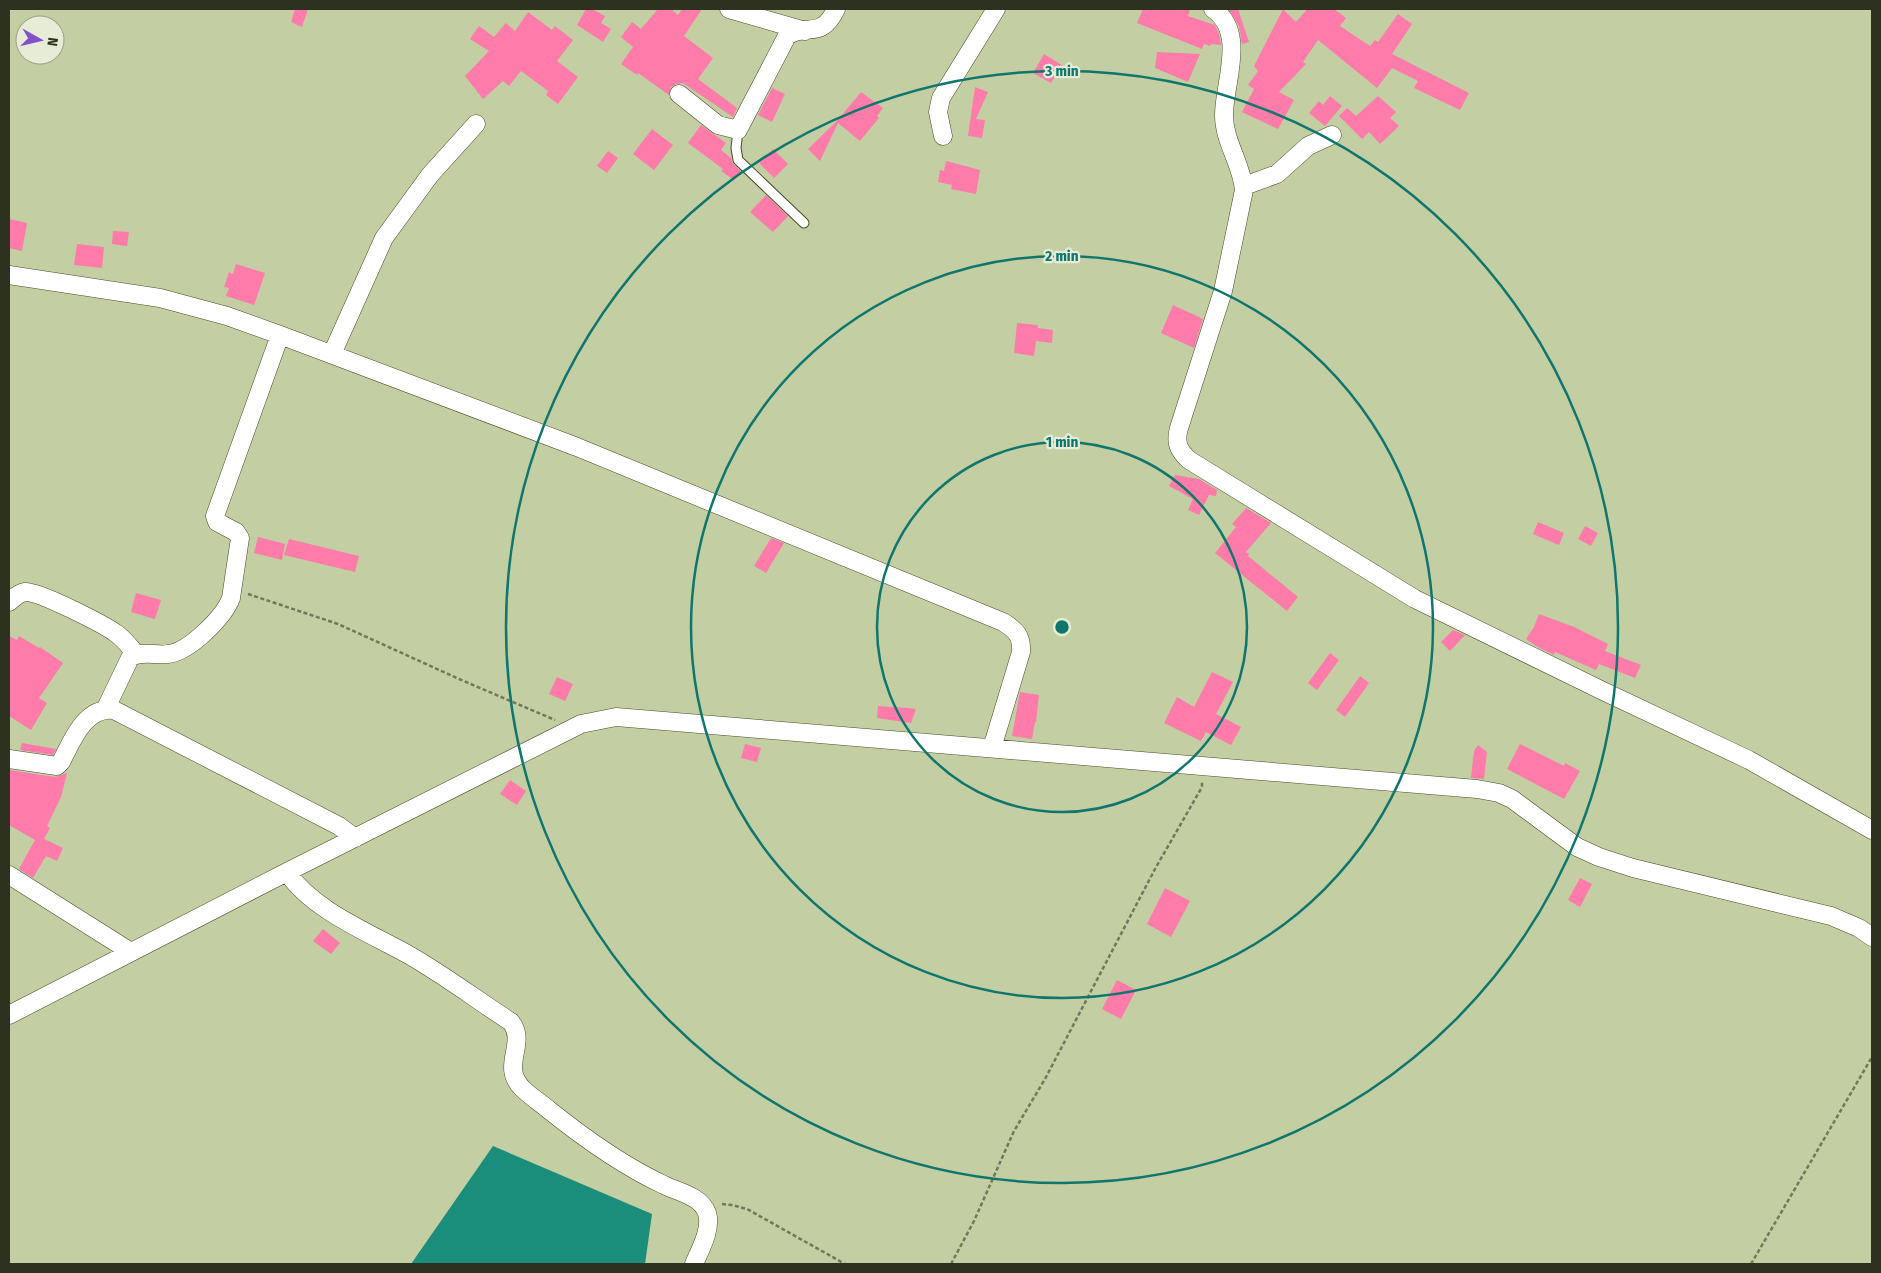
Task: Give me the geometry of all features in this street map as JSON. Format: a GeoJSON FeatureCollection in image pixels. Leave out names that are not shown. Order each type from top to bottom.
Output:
{"type":"FeatureCollection","features":[{"type":"Feature","properties":{"kind":"street"},"geometry":{"type":"LineString","coordinates":[[729,9],[805,31]]}},
{"type":"Feature","properties":{"kind":"street"},"geometry":{"type":"LineString","coordinates":[[680,94],[718,125],[738,130],[787,36],[792,33],[819,29],[824,26],[836,9]]}},
{"type":"Feature","properties":{"kind":"street"},"geometry":{"type":"LineString","coordinates":[[943,136],[938,112],[941,98],[996,9]]}},
{"type":"Feature","properties":{"kind":"street"},"geometry":{"type":"LineString","coordinates":[[1213,9],[1225,21],[1231,44],[1224,115],[1225,130],[1244,186],[1242,205],[1223,291],[1178,428],[1177,446],[1182,454],[1271,512],[1415,599],[1567,674],[1745,758],[1871,827]]}},
{"type":"Feature","properties":{"kind":"street"},"geometry":{"type":"LineString","coordinates":[[332,354],[384,238],[430,175],[476,124]]}},
{"type":"Feature","properties":{"kind":"street"},"geometry":{"type":"LineString","coordinates":[[1244,186],[1277,174],[1308,146],[1332,135]]}},
{"type":"Feature","properties":{"kind":"street"},"geometry":{"type":"LineString","coordinates":[[9,275],[160,298],[228,316],[577,448],[1003,622],[1014,629],[1022,643],[1021,652],[992,748]]}},
{"type":"Feature","properties":{"kind":"street"},"geometry":{"type":"LineString","coordinates":[[105,710],[130,658],[136,654],[169,654],[182,651],[223,613],[228,606],[240,538],[236,532],[217,522],[215,516],[280,335]]}},
{"type":"Feature","properties":{"kind":"street"},"geometry":{"type":"LineString","coordinates":[[9,602],[24,592],[38,595],[107,627],[123,639],[136,654]]}},
{"type":"Feature","properties":{"kind":"street"},"geometry":{"type":"LineString","coordinates":[[9,760],[57,766],[84,722],[94,714],[105,710],[118,712],[339,826],[355,838]]}},
{"type":"Feature","properties":{"kind":"street"},"geometry":{"type":"LineString","coordinates":[[9,1015],[131,952],[293,880],[355,838],[574,728],[600,719],[616,717],[1477,789],[1499,793],[1512,799],[1577,847],[1599,857],[1633,868],[1831,916],[1858,928],[1872,937]]}},
{"type":"Feature","properties":{"kind":"street"},"geometry":{"type":"LineString","coordinates":[[9,875],[131,952]]}},
{"type":"Feature","properties":{"kind":"street"},"geometry":{"type":"LineString","coordinates":[[293,880],[353,925],[410,955],[511,1022],[517,1033],[512,1066],[518,1083],[594,1143],[646,1176],[693,1198],[702,1205],[708,1221],[706,1233],[694,1264]]}},
{"type":"Feature","properties":{"kind":"lane"},"geometry":{"type":"LineString","coordinates":[[738,130],[736,148],[738,160],[804,223]]}},
{"type":"Feature","properties":{"kind":"path"},"geometry":{"type":"LineString","coordinates":[[232,590],[338,624],[459,679],[574,728]]}},
{"type":"Feature","properties":{"kind":"path"},"geometry":{"type":"LineString","coordinates":[[951,1264],[974,1221],[1014,1131],[1045,1079],[1156,869],[1202,787],[1203,783],[1198,778],[1198,767]]}},
{"type":"Feature","properties":{"kind":"path"},"geometry":{"type":"LineString","coordinates":[[1751,1264],[1872,1058]]}},
{"type":"Feature","properties":{"kind":"path"},"geometry":{"type":"LineString","coordinates":[[702,1205],[732,1205],[747,1209],[845,1264]]}},
{"type":"Feature","properties":{"kind":"water"},"geometry":{"type":"Polygon","coordinates":[[[493,1146],[652,1214],[645,1264],[411,1264],[493,1146]]]}},
{"type":"Feature","properties":{"kind":"building"},"geometry":{"type":"Polygon","coordinates":[[[295,9],[308,9],[302,27],[291,22],[295,9]]]}},
{"type":"Feature","properties":{"kind":"building"},"geometry":{"type":"Polygon","coordinates":[[[586,9],[592,9],[605,16],[601,23],[611,29],[603,42],[577,25],[586,9]]]}},
{"type":"Feature","properties":{"kind":"building"},"geometry":{"type":"Polygon","coordinates":[[[658,9],[671,9],[678,15],[682,9],[702,9],[684,36],[713,58],[698,79],[737,108],[733,117],[683,83],[671,87],[669,95],[638,73],[637,75],[621,64],[633,47],[621,37],[632,22],[641,29],[658,9]]]}},
{"type":"Feature","properties":{"kind":"building"},"geometry":{"type":"Polygon","coordinates":[[[1143,9],[1190,9],[1188,16],[1215,25],[1221,45],[1211,44],[1210,46],[1204,44],[1202,49],[1137,23],[1143,9]]]}},
{"type":"Feature","properties":{"kind":"building"},"geometry":{"type":"Polygon","coordinates":[[[1228,9],[1238,9],[1249,42],[1242,44],[1239,26],[1228,9]]]}},
{"type":"Feature","properties":{"kind":"building"},"geometry":{"type":"Polygon","coordinates":[[[1283,9],[1296,22],[1307,9],[1334,9],[1346,18],[1340,26],[1370,46],[1375,40],[1378,42],[1398,14],[1412,24],[1392,54],[1469,93],[1460,110],[1414,88],[1418,81],[1392,68],[1377,88],[1318,40],[1303,62],[1306,64],[1279,92],[1294,100],[1278,129],[1242,112],[1254,89],[1248,85],[1258,71],[1254,66],[1283,9]]]}},
{"type":"Feature","properties":{"kind":"building"},"geometry":{"type":"Polygon","coordinates":[[[528,12],[552,30],[555,26],[573,40],[557,61],[578,77],[558,104],[546,95],[548,91],[521,71],[509,86],[503,81],[483,99],[465,76],[489,51],[470,39],[479,26],[494,37],[506,23],[515,31],[528,12]]]}},
{"type":"Feature","properties":{"kind":"building"},"geometry":{"type":"Polygon","coordinates":[[[1157,52],[1200,54],[1188,82],[1155,68],[1157,52]]]}},
{"type":"Feature","properties":{"kind":"building"},"geometry":{"type":"Polygon","coordinates":[[[1044,54],[1062,65],[1051,83],[1033,73],[1044,54]]]}},
{"type":"Feature","properties":{"kind":"building"},"geometry":{"type":"Polygon","coordinates":[[[975,87],[988,92],[976,119],[985,120],[982,138],[968,136],[975,87]]]}},
{"type":"Feature","properties":{"kind":"building"},"geometry":{"type":"Polygon","coordinates":[[[772,88],[785,94],[772,122],[758,115],[772,88]]]}},
{"type":"Feature","properties":{"kind":"building"},"geometry":{"type":"Polygon","coordinates":[[[861,92],[883,108],[877,116],[879,118],[860,141],[838,123],[820,161],[808,149],[836,122],[861,92]]]}},
{"type":"Feature","properties":{"kind":"building"},"geometry":{"type":"Polygon","coordinates":[[[1330,96],[1342,106],[1325,126],[1309,113],[1319,101],[1323,105],[1330,96]]]}},
{"type":"Feature","properties":{"kind":"building"},"geometry":{"type":"Polygon","coordinates":[[[1378,96],[1396,112],[1390,118],[1399,126],[1380,144],[1369,132],[1362,139],[1339,116],[1347,108],[1356,116],[1378,96]]]}},
{"type":"Feature","properties":{"kind":"building"},"geometry":{"type":"Polygon","coordinates":[[[701,125],[726,143],[721,150],[731,158],[733,164],[741,171],[734,180],[721,171],[723,169],[688,143],[701,125]]]}},
{"type":"Feature","properties":{"kind":"building"},"geometry":{"type":"Polygon","coordinates":[[[652,129],[673,145],[654,170],[633,154],[652,129]]]}},
{"type":"Feature","properties":{"kind":"building"},"geometry":{"type":"Polygon","coordinates":[[[773,149],[788,164],[774,178],[759,163],[773,149]]]}},
{"type":"Feature","properties":{"kind":"building"},"geometry":{"type":"Polygon","coordinates":[[[608,151],[618,158],[607,173],[597,166],[608,151]]]}},
{"type":"Feature","properties":{"kind":"building"},"geometry":{"type":"Polygon","coordinates":[[[946,161],[980,170],[976,194],[951,189],[952,185],[938,182],[940,170],[944,171],[946,161]]]}},
{"type":"Feature","properties":{"kind":"building"},"geometry":{"type":"Polygon","coordinates":[[[766,195],[788,216],[773,232],[750,212],[766,195]]]}},
{"type":"Feature","properties":{"kind":"building"},"geometry":{"type":"Polygon","coordinates":[[[9,219],[27,223],[22,251],[9,248],[9,219]]]}},
{"type":"Feature","properties":{"kind":"building"},"geometry":{"type":"Polygon","coordinates":[[[113,231],[129,232],[127,246],[112,244],[113,231]]]}},
{"type":"Feature","properties":{"kind":"building"},"geometry":{"type":"Polygon","coordinates":[[[77,244],[104,247],[102,268],[74,265],[77,244]]]}},
{"type":"Feature","properties":{"kind":"building"},"geometry":{"type":"Polygon","coordinates":[[[236,264],[265,273],[254,305],[226,296],[229,288],[224,287],[229,272],[233,274],[236,264]]]}},
{"type":"Feature","properties":{"kind":"building"},"geometry":{"type":"Polygon","coordinates":[[[1173,305],[1203,319],[1194,348],[1161,333],[1173,305]]]}},
{"type":"Feature","properties":{"kind":"building"},"geometry":{"type":"Polygon","coordinates":[[[1017,323],[1038,325],[1038,328],[1053,330],[1052,343],[1036,341],[1034,356],[1014,353],[1017,323]]]}},
{"type":"Feature","properties":{"kind":"building"},"geometry":{"type":"Polygon","coordinates":[[[1175,475],[1199,479],[1217,490],[1216,496],[1209,495],[1199,515],[1188,510],[1193,499],[1169,486],[1175,475]]]}},
{"type":"Feature","properties":{"kind":"building"},"geometry":{"type":"Polygon","coordinates":[[[1246,508],[1271,523],[1246,552],[1249,554],[1248,556],[1298,597],[1287,611],[1215,553],[1236,527],[1232,524],[1246,508]]]}},
{"type":"Feature","properties":{"kind":"building"},"geometry":{"type":"Polygon","coordinates":[[[1538,522],[1564,533],[1559,545],[1533,534],[1538,522]]]}},
{"type":"Feature","properties":{"kind":"building"},"geometry":{"type":"Polygon","coordinates":[[[1585,526],[1598,533],[1591,546],[1578,539],[1585,526]]]}},
{"type":"Feature","properties":{"kind":"building"},"geometry":{"type":"Polygon","coordinates":[[[258,537],[285,544],[282,560],[254,553],[258,537]]]}},
{"type":"Feature","properties":{"kind":"building"},"geometry":{"type":"Polygon","coordinates":[[[771,538],[784,543],[766,573],[754,566],[771,538]]]}},
{"type":"Feature","properties":{"kind":"building"},"geometry":{"type":"Polygon","coordinates":[[[289,539],[359,556],[355,572],[284,555],[289,539]]]}},
{"type":"Feature","properties":{"kind":"building"},"geometry":{"type":"Polygon","coordinates":[[[136,593],[161,600],[155,619],[131,612],[136,593]]]}},
{"type":"Feature","properties":{"kind":"building"},"geometry":{"type":"Polygon","coordinates":[[[1539,614],[1574,627],[1608,644],[1605,651],[1641,665],[1635,678],[1599,664],[1596,670],[1555,652],[1554,655],[1536,646],[1526,639],[1534,627],[1539,614]]]}},
{"type":"Feature","properties":{"kind":"building"},"geometry":{"type":"Polygon","coordinates":[[[1453,630],[1465,635],[1450,651],[1441,642],[1453,630]]]}},
{"type":"Feature","properties":{"kind":"building"},"geometry":{"type":"Polygon","coordinates":[[[9,636],[17,640],[19,636],[40,647],[63,663],[39,698],[47,703],[31,730],[9,716],[9,636]]]}},
{"type":"Feature","properties":{"kind":"building"},"geometry":{"type":"Polygon","coordinates":[[[1330,653],[1339,660],[1317,690],[1308,683],[1330,653]]]}},
{"type":"Feature","properties":{"kind":"building"},"geometry":{"type":"Polygon","coordinates":[[[1212,672],[1233,682],[1216,714],[1241,727],[1231,745],[1206,732],[1201,741],[1164,723],[1177,697],[1194,707],[1212,672]]]}},
{"type":"Feature","properties":{"kind":"building"},"geometry":{"type":"Polygon","coordinates":[[[1360,676],[1369,683],[1345,717],[1336,710],[1360,676]]]}},
{"type":"Feature","properties":{"kind":"building"},"geometry":{"type":"Polygon","coordinates":[[[557,677],[573,684],[565,701],[549,694],[557,677]]]}},
{"type":"Feature","properties":{"kind":"building"},"geometry":{"type":"Polygon","coordinates":[[[1020,692],[1039,695],[1032,739],[1012,736],[1020,692]]]}},
{"type":"Feature","properties":{"kind":"building"},"geometry":{"type":"Polygon","coordinates":[[[878,706],[916,709],[911,723],[877,718],[878,706]]]}},
{"type":"Feature","properties":{"kind":"building"},"geometry":{"type":"Polygon","coordinates":[[[22,743],[56,749],[53,755],[20,750],[22,743]]]}},
{"type":"Feature","properties":{"kind":"building"},"geometry":{"type":"Polygon","coordinates":[[[745,744],[761,748],[757,762],[741,758],[745,744]]]}},
{"type":"Feature","properties":{"kind":"building"},"geometry":{"type":"Polygon","coordinates":[[[1520,744],[1564,766],[1565,763],[1580,771],[1564,799],[1507,769],[1520,744]]]}},
{"type":"Feature","properties":{"kind":"building"},"geometry":{"type":"Polygon","coordinates":[[[1478,745],[1487,752],[1484,779],[1471,778],[1474,751],[1478,745]]]}},
{"type":"Feature","properties":{"kind":"building"},"geometry":{"type":"Polygon","coordinates":[[[9,770],[55,777],[67,773],[61,797],[47,826],[50,828],[44,839],[63,848],[57,861],[46,856],[33,878],[19,869],[35,840],[9,825],[9,770]]]}},
{"type":"Feature","properties":{"kind":"building"},"geometry":{"type":"Polygon","coordinates":[[[510,780],[526,791],[517,805],[500,794],[510,780]]]}},
{"type":"Feature","properties":{"kind":"building"},"geometry":{"type":"Polygon","coordinates":[[[1580,878],[1592,884],[1580,907],[1568,900],[1580,878]]]}},
{"type":"Feature","properties":{"kind":"building"},"geometry":{"type":"Polygon","coordinates":[[[1165,888],[1190,901],[1171,937],[1147,924],[1165,888]]]}},
{"type":"Feature","properties":{"kind":"building"},"geometry":{"type":"Polygon","coordinates":[[[323,929],[340,943],[331,954],[313,941],[323,929]]]}},
{"type":"Feature","properties":{"kind":"building"},"geometry":{"type":"Polygon","coordinates":[[[1117,980],[1136,990],[1121,1019],[1102,1009],[1117,980]]]}}]}
